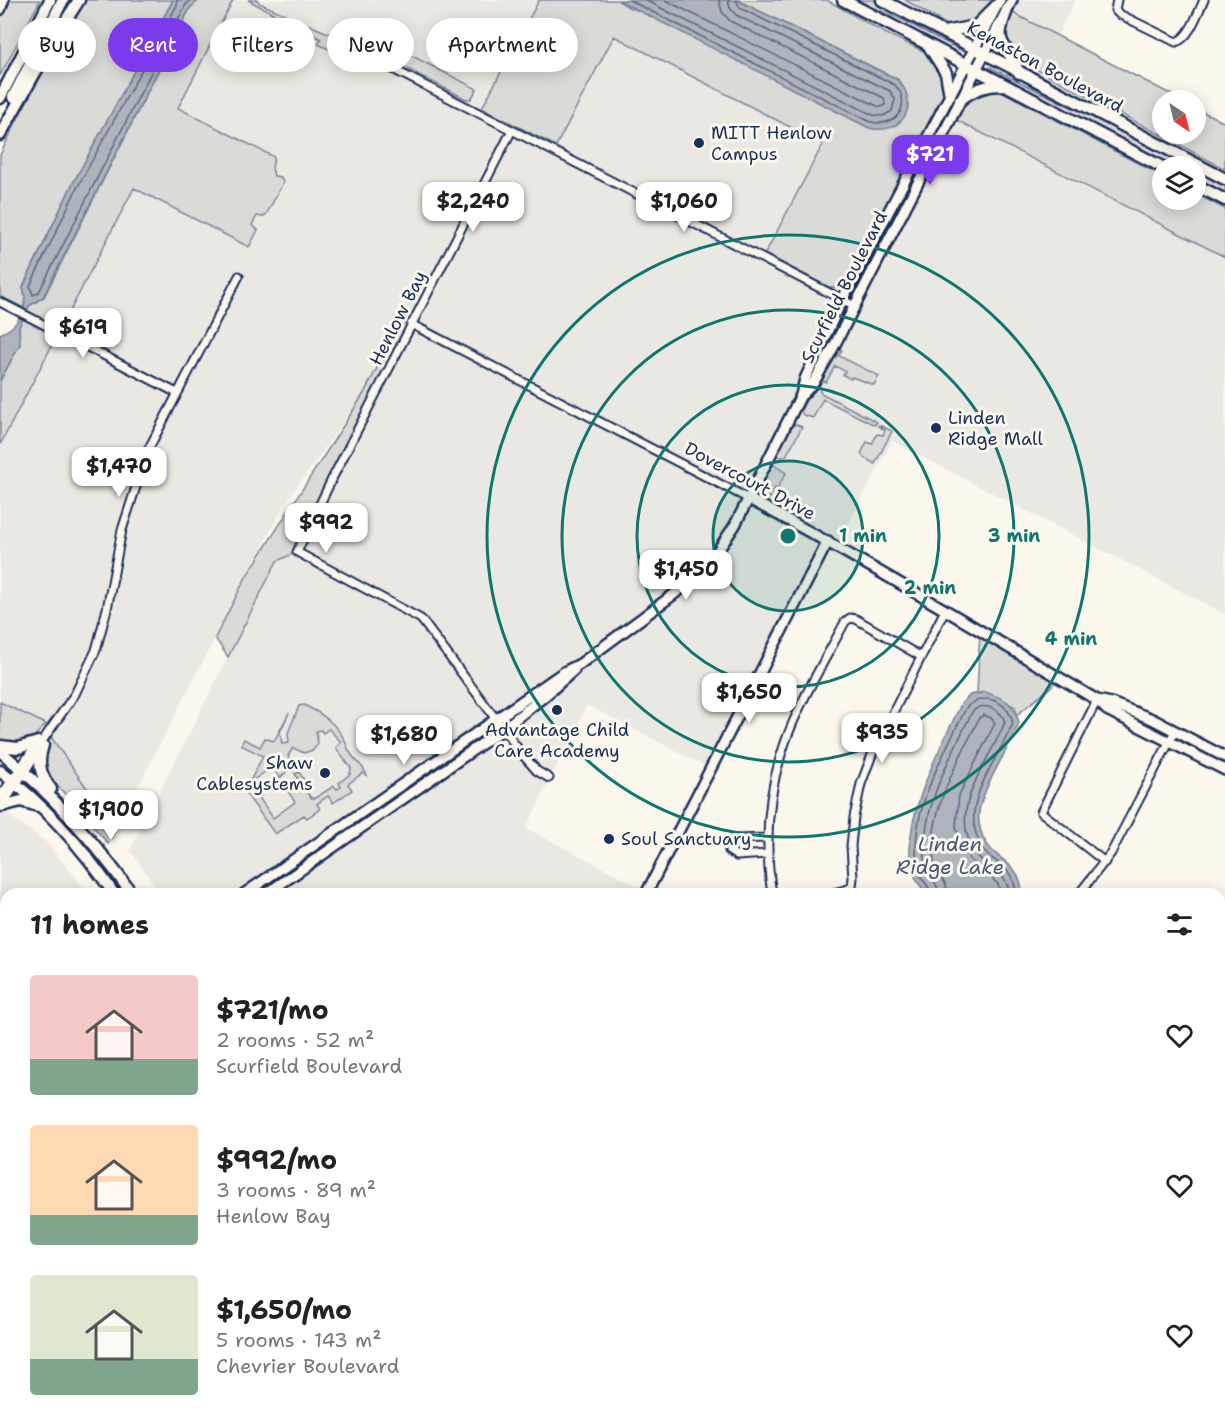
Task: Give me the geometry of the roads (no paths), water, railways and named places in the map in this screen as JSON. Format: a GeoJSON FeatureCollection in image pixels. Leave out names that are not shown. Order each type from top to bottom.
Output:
{"type":"FeatureCollection","features":[{"type":"Feature","properties":{"kind":"main road"},"geometry":{"type":"LineString","coordinates":[[0,9],[3,0]]}},
{"type":"Feature","properties":{"kind":"main road"},"geometry":{"type":"LineString","coordinates":[[0,98],[50,0]]}},
{"type":"Feature","properties":{"kind":"main road"},"geometry":{"type":"LineString","coordinates":[[0,125],[63,0]]}},
{"type":"Feature","properties":{"kind":"main road"},"geometry":{"type":"LineString","coordinates":[[0,135],[54,39],[79,0]]}},
{"type":"Feature","properties":{"kind":"main road","name":"Kenaston Boulevard"},"geometry":{"type":"LineString","coordinates":[[843,0],[1152,162]]}},
{"type":"Feature","properties":{"kind":"main road","name":"Kenaston Boulevard"},"geometry":{"type":"LineString","coordinates":[[882,0],[1225,179]]}},
{"type":"Feature","properties":{"kind":"main road"},"geometry":{"type":"LineString","coordinates":[[944,32],[976,26],[1004,4]]}},
{"type":"Feature","properties":{"kind":"main road"},"geometry":{"type":"LineString","coordinates":[[1004,4],[999,38],[1013,58],[1019,73]]}},
{"type":"Feature","properties":{"kind":"main road"},"geometry":{"type":"LineString","coordinates":[[928,45],[946,73],[950,95]]}},
{"type":"Feature","properties":{"kind":"main road"},"geometry":{"type":"LineString","coordinates":[[960,100],[981,87],[1007,85]]}},
{"type":"Feature","properties":{"kind":"main road"},"geometry":{"type":"LineString","coordinates":[[1206,190],[1225,200]]}},
{"type":"Feature","properties":{"kind":"main road"},"geometry":{"type":"LineString","coordinates":[[0,746],[18,748],[41,742],[39,768],[44,780],[64,809]]}},
{"type":"Feature","properties":{"kind":"main road"},"geometry":{"type":"LineString","coordinates":[[0,751],[64,809],[92,840],[128,888]]}},
{"type":"Feature","properties":{"kind":"main road"},"geometry":{"type":"LineString","coordinates":[[0,771],[41,807],[95,866],[110,888]]}},
{"type":"Feature","properties":{"kind":"main road"},"geometry":{"type":"LineString","coordinates":[[1,803],[21,801],[41,807]]}},
{"type":"Feature","properties":{"kind":"street"},"geometry":{"type":"LineString","coordinates":[[1117,0],[1115,10],[1119,14],[1176,42],[1181,41],[1186,34],[1204,0]]}},
{"type":"Feature","properties":{"kind":"street","name":"Scurfield Boulevard"},"geometry":{"type":"LineString","coordinates":[[275,888],[503,729],[548,694],[580,664],[681,589],[706,566],[726,540],[749,499],[801,395],[805,379],[842,300],[974,49],[1004,4]]}},
{"type":"Feature","properties":{"kind":"street","name":"Scurfield Boulevard"},"geometry":{"type":"LineString","coordinates":[[801,395],[814,382],[977,70],[1004,4]]}},
{"type":"Feature","properties":{"kind":"street"},"geometry":{"type":"LineString","coordinates":[[399,72],[853,305]]}},
{"type":"Feature","properties":{"kind":"street","name":"Henlow Bay"},"geometry":{"type":"LineString","coordinates":[[512,130],[411,324],[297,552],[421,619],[531,765],[549,778]]}},
{"type":"Feature","properties":{"kind":"street"},"geometry":{"type":"LineString","coordinates":[[1,803],[75,693],[96,650],[107,609],[122,530],[148,450],[239,276]]}},
{"type":"Feature","properties":{"kind":"street"},"geometry":{"type":"LineString","coordinates":[[0,302],[177,393]]}},
{"type":"Feature","properties":{"kind":"street","name":"Dovercourt Drive"},"geometry":{"type":"LineString","coordinates":[[411,324],[828,542],[1097,700],[1107,710],[1225,770]]}},
{"type":"Feature","properties":{"kind":"street"},"geometry":{"type":"LineString","coordinates":[[649,888],[828,542]]}},
{"type":"Feature","properties":{"kind":"street"},"geometry":{"type":"LineString","coordinates":[[849,888],[854,878],[851,846],[861,784],[873,752],[945,610]]}},
{"type":"Feature","properties":{"kind":"street"},"geometry":{"type":"LineString","coordinates":[[771,888],[767,838],[774,785],[786,741],[845,621],[850,618],[856,619],[921,656]]}},
{"type":"Feature","properties":{"kind":"street","name":"Scurfield Boulevard"},"geometry":{"type":"LineString","coordinates":[[253,888],[564,672],[580,664]]}},
{"type":"Feature","properties":{"kind":"street"},"geometry":{"type":"LineString","coordinates":[[1097,700],[1041,812],[1105,862]]}},
{"type":"Feature","properties":{"kind":"street","name":"Dovercourt Drive"},"geometry":{"type":"LineString","coordinates":[[1097,700],[1111,703],[1176,731],[1225,757]]}},
{"type":"Feature","properties":{"kind":"street"},"geometry":{"type":"LineString","coordinates":[[1084,888],[1111,853],[1176,731]]}},
{"type":"Feature","properties":{"kind":"street"},"geometry":{"type":"LineString","coordinates":[[767,838],[736,839],[729,843],[728,847],[729,851],[737,856],[767,854]]}},
{"type":"Feature","properties":{"kind":"water"},"geometry":{"type":"Polygon","coordinates":[[[173,0],[199,0],[190,8],[185,18],[163,18],[173,0]]]}},
{"type":"Feature","properties":{"kind":"water"},"geometry":{"type":"Polygon","coordinates":[[[618,0],[737,0],[898,80],[905,90],[908,108],[899,123],[881,129],[869,128],[618,0]]]}},
{"type":"Feature","properties":{"kind":"water"},"geometry":{"type":"Polygon","coordinates":[[[134,72],[157,72],[43,297],[29,306],[19,327],[20,344],[0,381],[0,334],[18,321],[24,309],[23,287],[72,185],[134,72]]]}},
{"type":"Feature","properties":{"kind":"water","name":"Linden Ridge Lake"},"geometry":{"type":"Polygon","coordinates":[[[985,692],[1008,702],[1019,723],[984,793],[979,810],[979,824],[986,844],[1011,866],[1018,875],[1021,888],[924,888],[915,876],[910,854],[912,828],[919,800],[961,704],[970,695],[985,692]]]}},
{"type":"Feature","properties":{"kind":"place","name":"MITT Henlow Campus"},"geometry":{"type":"Point","coordinates":[699,143]}},
{"type":"Feature","properties":{"kind":"place","name":"Linden Ridge Mall"},"geometry":{"type":"Point","coordinates":[936,428]}},
{"type":"Feature","properties":{"kind":"place","name":"Advantage Child Care Academy"},"geometry":{"type":"Point","coordinates":[557,710]}},
{"type":"Feature","properties":{"kind":"place","name":"Shaw Cablesystems"},"geometry":{"type":"Point","coordinates":[325,773]}},
{"type":"Feature","properties":{"kind":"place","name":"Soul Sanctuary"},"geometry":{"type":"Point","coordinates":[609,839]}}]}
